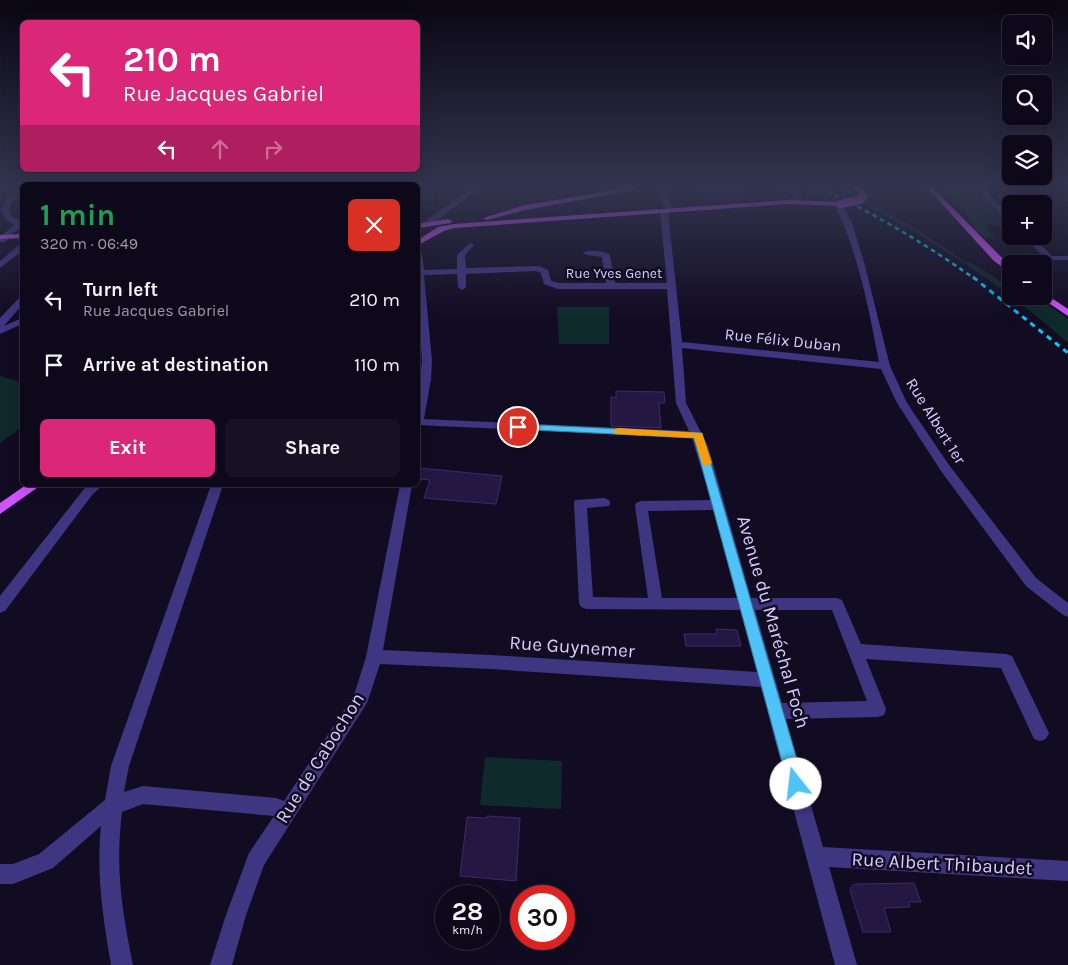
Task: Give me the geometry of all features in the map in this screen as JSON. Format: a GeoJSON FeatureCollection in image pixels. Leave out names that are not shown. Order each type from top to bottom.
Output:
{"type":"FeatureCollection","features":[{"type":"Feature","properties":{"kind":"main road"},"geometry":{"type":"LineString","coordinates":[[420,239],[439,229]]}},
{"type":"Feature","properties":{"kind":"main road"},"geometry":{"type":"LineString","coordinates":[[969,229],[1002,263]]}},
{"type":"Feature","properties":{"kind":"main road"},"geometry":{"type":"LineString","coordinates":[[2,239],[20,236]]}},
{"type":"Feature","properties":{"kind":"main road"},"geometry":{"type":"LineString","coordinates":[[2,239],[20,240]]}},
{"type":"Feature","properties":{"kind":"main road"},"geometry":{"type":"LineString","coordinates":[[1052,302],[1068,313]]}},
{"type":"Feature","properties":{"kind":"main road"},"geometry":{"type":"LineString","coordinates":[[0,509],[32,487]]}},
{"type":"Feature","properties":{"kind":"street"},"geometry":{"type":"LineString","coordinates":[[2,239],[16,229]]}},
{"type":"Feature","properties":{"kind":"street","name":"Avenue du Maréchal Foch"},"geometry":{"type":"LineString","coordinates":[[668,229],[681,403],[698,435],[768,680],[846,965]]}},
{"type":"Feature","properties":{"kind":"street","name":"Rue Albert 1er"},"geometry":{"type":"LineString","coordinates":[[850,229],[879,336],[885,366],[902,403],[945,468],[1030,582],[1068,611]]}},
{"type":"Feature","properties":{"kind":"street"},"geometry":{"type":"LineString","coordinates":[[462,287],[460,255],[470,245]]}},
{"type":"Feature","properties":{"kind":"street"},"geometry":{"type":"LineString","coordinates":[[1036,245],[1050,258],[1068,258]]}},
{"type":"Feature","properties":{"kind":"street"},"geometry":{"type":"LineString","coordinates":[[0,265],[20,249]]}},
{"type":"Feature","properties":{"kind":"street"},"geometry":{"type":"LineString","coordinates":[[587,253],[606,255],[611,287]]}},
{"type":"Feature","properties":{"kind":"street","name":"Rue Yves Genet"},"geometry":{"type":"LineString","coordinates":[[420,266],[461,271],[543,269],[546,273],[547,282],[558,286],[671,286]]}},
{"type":"Feature","properties":{"kind":"street"},"geometry":{"type":"LineString","coordinates":[[420,287],[427,361],[426,379],[420,409]]}},
{"type":"Feature","properties":{"kind":"street"},"geometry":{"type":"LineString","coordinates":[[0,324],[20,302]]}},
{"type":"Feature","properties":{"kind":"street"},"geometry":{"type":"LineString","coordinates":[[0,332],[20,321]]}},
{"type":"Feature","properties":{"kind":"street","name":"Rue Félix Duban"},"geometry":{"type":"LineString","coordinates":[[677,344],[885,366]]}},
{"type":"Feature","properties":{"kind":"street"},"geometry":{"type":"LineString","coordinates":[[420,422],[698,435]]}},
{"type":"Feature","properties":{"kind":"street"},"geometry":{"type":"LineString","coordinates":[[0,608],[88,492],[94,487]]}},
{"type":"Feature","properties":{"kind":"street"},"geometry":{"type":"LineString","coordinates":[[122,965],[110,896],[109,851],[112,806],[120,766],[217,487]]}},
{"type":"Feature","properties":{"kind":"street","name":"Rue de Cabochon"},"geometry":{"type":"LineString","coordinates":[[221,965],[236,914],[256,860],[285,812],[361,698],[374,657],[406,487]]}},
{"type":"Feature","properties":{"kind":"street"},"geometry":{"type":"LineString","coordinates":[[604,503],[580,503],[586,603],[837,604],[878,709],[776,712]]}},
{"type":"Feature","properties":{"kind":"street"},"geometry":{"type":"LineString","coordinates":[[656,604],[641,506],[718,505]]}},
{"type":"Feature","properties":{"kind":"street"},"geometry":{"type":"LineString","coordinates":[[856,651],[1006,661],[1040,733]]}},
{"type":"Feature","properties":{"kind":"street","name":"Rue Guynemer"},"geometry":{"type":"LineString","coordinates":[[374,657],[490,662],[768,680]]}},
{"type":"Feature","properties":{"kind":"street"},"geometry":{"type":"LineString","coordinates":[[0,874],[13,874],[46,862],[81,830],[112,806],[143,795],[276,807],[285,812]]}},
{"type":"Feature","properties":{"kind":"street","name":"Rue Albert Thibaudet"},"geometry":{"type":"LineString","coordinates":[[816,856],[1068,871]]}},
{"type":"Feature","properties":{"kind":"green space"},"geometry":{"type":"Polygon","coordinates":[[[910,229],[916,229],[967,263],[970,262],[1002,282],[1002,290],[968,266],[910,229]]]}},
{"type":"Feature","properties":{"kind":"green space"},"geometry":{"type":"Polygon","coordinates":[[[976,229],[987,229],[997,239],[983,237],[976,229]]]}},
{"type":"Feature","properties":{"kind":"green space"},"geometry":{"type":"Polygon","coordinates":[[[1022,305],[1049,305],[1068,319],[1068,343],[1022,305]]]}},
{"type":"Feature","properties":{"kind":"green space"},"geometry":{"type":"Polygon","coordinates":[[[557,307],[609,307],[609,344],[559,344],[557,307]]]}},
{"type":"Feature","properties":{"kind":"green space"},"geometry":{"type":"Polygon","coordinates":[[[0,376],[20,381],[20,428],[0,443],[0,376]]]}},
{"type":"Feature","properties":{"kind":"green space"},"geometry":{"type":"Polygon","coordinates":[[[485,757],[562,761],[561,809],[480,805],[485,757]]]}},
{"type":"Feature","properties":{"kind":"building"},"geometry":{"type":"Polygon","coordinates":[[[616,391],[664,392],[665,403],[659,403],[661,428],[611,426],[611,397],[616,398],[616,391]]]}},
{"type":"Feature","properties":{"kind":"building"},"geometry":{"type":"Polygon","coordinates":[[[420,468],[502,476],[496,504],[424,498],[430,480],[420,479],[420,468]]]}},
{"type":"Feature","properties":{"kind":"building"},"geometry":{"type":"Polygon","coordinates":[[[716,629],[737,630],[741,646],[686,646],[684,634],[717,634],[716,629]]]}},
{"type":"Feature","properties":{"kind":"building"},"geometry":{"type":"Polygon","coordinates":[[[487,816],[520,818],[516,881],[460,876],[467,817],[487,818],[487,816]]]}},
{"type":"Feature","properties":{"kind":"building"},"geometry":{"type":"Polygon","coordinates":[[[914,883],[921,902],[909,902],[910,907],[884,908],[891,932],[863,932],[850,890],[854,884],[914,883]]]}},
{"type":"Feature","properties":{"kind":"railway"},"geometry":{"type":"LineString","coordinates":[[898,229],[975,279]]}},
{"type":"Feature","properties":{"kind":"railway"},"geometry":{"type":"LineString","coordinates":[[973,277],[1068,353]]}},
{"type":"Feature","properties":{"kind":"slow traffic"},"geometry":{"type":"LineString","coordinates":[[618,432],[698,435],[707,463]]}},
{"type":"Feature","properties":{"kind":"route"},"geometry":{"type":"LineString","coordinates":[[518,427],[698,435],[796,784]]}}]}
